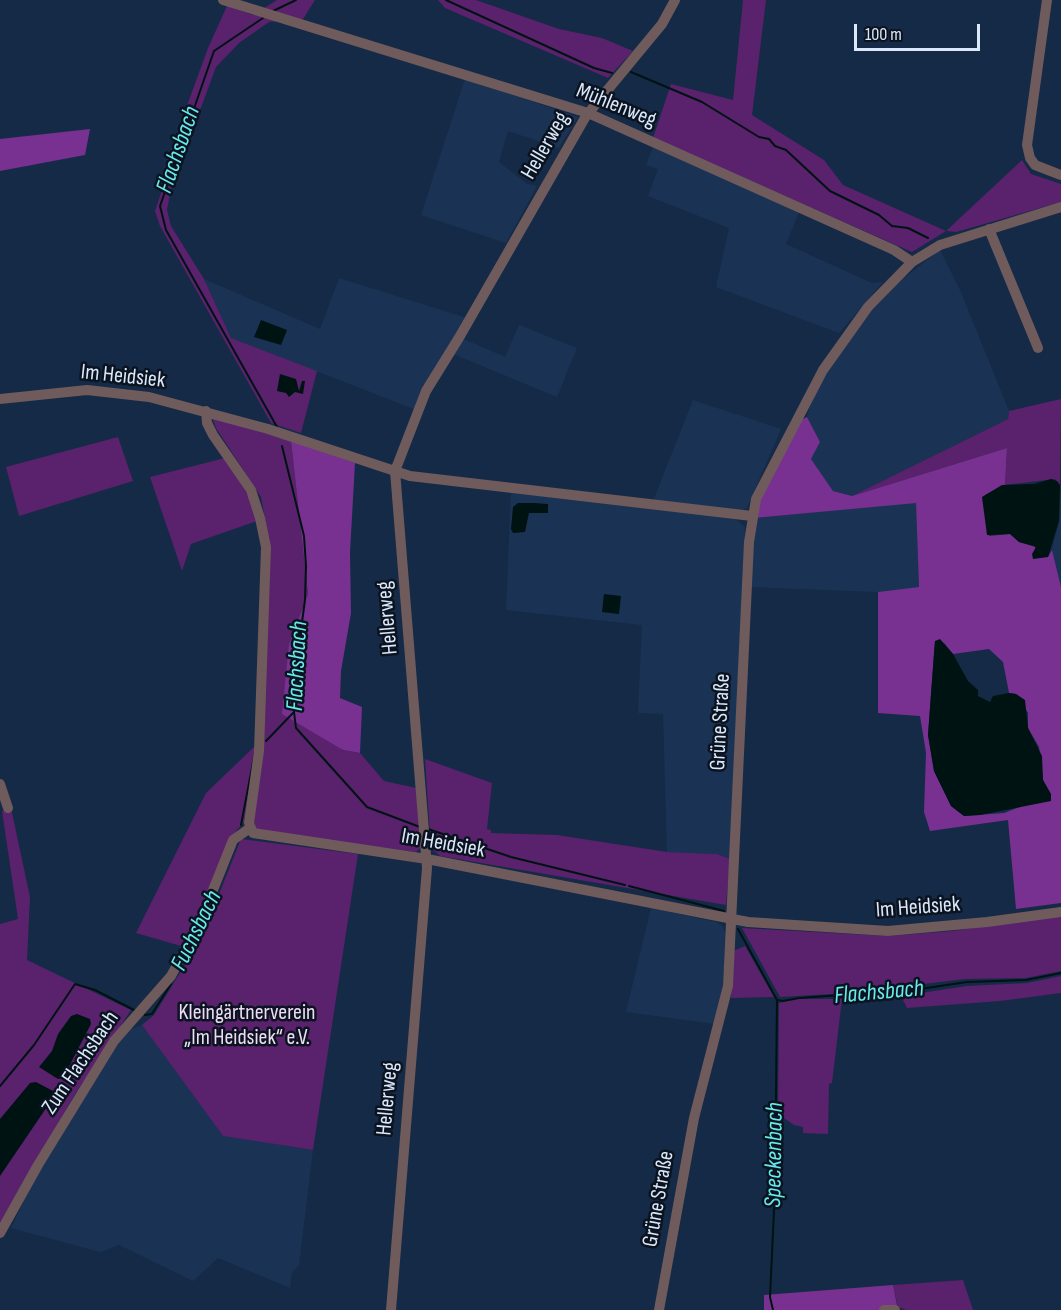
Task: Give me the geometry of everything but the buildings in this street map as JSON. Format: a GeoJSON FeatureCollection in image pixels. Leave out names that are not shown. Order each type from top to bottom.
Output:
{"type":"FeatureCollection","features":[{"type":"Feature","properties":{"kind":"street","name":"Mühlenweg"},"geometry":{"type":"LineString","coordinates":[[223,0],[588,113],[894,250],[912,262]]}},
{"type":"Feature","properties":{"kind":"street","name":"Hellerweg"},"geometry":{"type":"LineString","coordinates":[[391,1310],[427,859],[395,471],[426,391],[588,113],[662,24],[675,0]]}},
{"type":"Feature","properties":{"kind":"street"},"geometry":{"type":"LineString","coordinates":[[1047,0],[1027,145],[1030,158],[1035,165],[1061,175]]}},
{"type":"Feature","properties":{"kind":"street","name":"Grüne Straße"},"geometry":{"type":"LineString","coordinates":[[658,1310],[694,1118],[726,1002],[752,516],[767,476],[823,370],[868,307],[912,262],[940,245],[1061,207]]}},
{"type":"Feature","properties":{"kind":"street"},"geometry":{"type":"LineString","coordinates":[[989,229],[1038,348]]}},
{"type":"Feature","properties":{"kind":"street","name":"Im Heidsiek"},"geometry":{"type":"LineString","coordinates":[[0,399],[87,390],[149,397],[206,411],[410,476],[752,516]]}},
{"type":"Feature","properties":{"kind":"street"},"geometry":{"type":"LineString","coordinates":[[206,411],[207,423],[213,435],[251,490],[261,518],[266,547],[260,751],[249,828]]}},
{"type":"Feature","properties":{"kind":"street"},"geometry":{"type":"LineString","coordinates":[[0,784],[8,808]]}},
{"type":"Feature","properties":{"kind":"street","name":"Im Heidsiek"},"geometry":{"type":"LineString","coordinates":[[249,828],[258,836],[427,859],[731,920],[837,930],[888,931],[987,922],[1061,912]]}},
{"type":"Feature","properties":{"kind":"street","name":"Zum Flachsbach"},"geometry":{"type":"LineString","coordinates":[[0,1233],[38,1165],[114,1041],[163,986],[184,952],[201,920],[233,840],[249,828]]}},
{"type":"Feature","properties":{"kind":"street"},"geometry":{"type":"LineString","coordinates":[[884,1310],[895,1310]]}},
{"type":"Feature","properties":{"kind":"shaded area"},"geometry":{"type":"Polygon","coordinates":[[[465,79],[578,117],[559,148],[508,131],[499,162],[527,184],[537,186],[506,243],[421,215],[465,79]]]}},
{"type":"Feature","properties":{"kind":"shaded area"},"geometry":{"type":"Polygon","coordinates":[[[90,129],[85,155],[0,171],[0,139],[90,129]]]}},
{"type":"Feature","properties":{"kind":"shaded area"},"geometry":{"type":"Polygon","coordinates":[[[653,147],[799,212],[786,244],[872,283],[883,282],[839,333],[716,287],[729,228],[648,196],[658,169],[646,165],[653,147]]]}},
{"type":"Feature","properties":{"kind":"shaded area"},"geometry":{"type":"Polygon","coordinates":[[[940,250],[960,290],[1009,411],[1008,419],[852,496],[833,491],[811,459],[820,442],[807,417],[813,395],[833,362],[872,311],[900,281],[940,250]]]}},
{"type":"Feature","properties":{"kind":"shaded area"},"geometry":{"type":"Polygon","coordinates":[[[339,278],[467,318],[414,409],[231,338],[204,279],[320,329],[339,278]]]}},
{"type":"Feature","properties":{"kind":"shaded area"},"geometry":{"type":"Polygon","coordinates":[[[261,320],[287,330],[281,345],[254,337],[261,320]]]}},
{"type":"Feature","properties":{"kind":"shaded area"},"geometry":{"type":"Polygon","coordinates":[[[519,325],[577,348],[557,397],[453,354],[464,339],[505,357],[519,325]]]}},
{"type":"Feature","properties":{"kind":"shaded area"},"geometry":{"type":"Polygon","coordinates":[[[280,374],[296,379],[299,391],[302,381],[305,381],[303,394],[295,392],[289,397],[286,393],[277,391],[280,374]]]}},
{"type":"Feature","properties":{"kind":"shaded area"},"geometry":{"type":"Polygon","coordinates":[[[693,400],[781,429],[747,508],[737,512],[653,501],[693,400]]]}},
{"type":"Feature","properties":{"kind":"shaded area"},"geometry":{"type":"Polygon","coordinates":[[[807,417],[820,442],[811,459],[833,491],[852,496],[1007,448],[1005,485],[985,495],[989,536],[1010,534],[1019,542],[1035,546],[1035,550],[1048,557],[1052,550],[1061,587],[1061,903],[1016,909],[1008,820],[930,831],[924,812],[926,753],[920,716],[878,713],[878,592],[919,587],[916,503],[754,518],[759,500],[799,421],[807,417]],[[935,641],[928,735],[934,771],[951,806],[964,816],[1004,813],[1051,795],[1043,780],[1039,747],[1028,728],[1028,713],[1016,694],[1009,693],[1003,662],[989,649],[953,654],[944,643],[935,641]]]}},
{"type":"Feature","properties":{"kind":"shaded area"},"geometry":{"type":"Polygon","coordinates":[[[291,441],[355,463],[350,552],[351,613],[341,671],[340,698],[362,707],[360,753],[343,750],[282,714],[289,644],[308,594],[291,441]]]}},
{"type":"Feature","properties":{"kind":"shaded area"},"geometry":{"type":"Polygon","coordinates":[[[1051,479],[1060,485],[1059,521],[1048,557],[1033,559],[1032,554],[1036,547],[1019,542],[1010,534],[987,535],[982,497],[1002,485],[1034,484],[1051,479]]]}},
{"type":"Feature","properties":{"kind":"shaded area"},"geometry":{"type":"Polygon","coordinates":[[[1061,483],[1061,587],[1052,550],[1059,521],[1061,483]]]}},
{"type":"Feature","properties":{"kind":"shaded area"},"geometry":{"type":"Polygon","coordinates":[[[511,491],[734,518],[745,527],[730,859],[717,854],[667,852],[663,714],[638,713],[642,625],[506,610],[511,491]]]}},
{"type":"Feature","properties":{"kind":"shaded area"},"geometry":{"type":"Polygon","coordinates":[[[916,502],[919,587],[878,592],[750,587],[754,518],[916,502]]]}},
{"type":"Feature","properties":{"kind":"shaded area"},"geometry":{"type":"Polygon","coordinates":[[[518,503],[548,504],[548,513],[529,513],[525,532],[513,533],[511,529],[513,507],[518,503]]]}},
{"type":"Feature","properties":{"kind":"shaded area"},"geometry":{"type":"Polygon","coordinates":[[[604,594],[621,596],[619,614],[602,612],[604,594]]]}},
{"type":"Feature","properties":{"kind":"shaded area"},"geometry":{"type":"Polygon","coordinates":[[[940,639],[953,654],[968,681],[978,690],[978,696],[990,702],[993,696],[1009,693],[1016,694],[1025,700],[1028,728],[1042,756],[1043,780],[1051,794],[1051,801],[964,816],[951,806],[934,771],[928,735],[935,641],[940,639]]]}},
{"type":"Feature","properties":{"kind":"shaded area"},"geometry":{"type":"Polygon","coordinates":[[[651,908],[716,922],[722,926],[725,932],[722,1002],[715,1024],[626,1012],[651,908]]]}},
{"type":"Feature","properties":{"kind":"shaded area"},"geometry":{"type":"Polygon","coordinates":[[[77,1014],[90,1019],[91,1024],[63,1078],[58,1079],[39,1067],[52,1051],[58,1034],[71,1016],[77,1014]]]}},
{"type":"Feature","properties":{"kind":"shaded area"},"geometry":{"type":"Polygon","coordinates":[[[142,1025],[223,1136],[313,1150],[299,1265],[292,1273],[290,1288],[218,1258],[193,1281],[119,1245],[100,1252],[11,1228],[40,1167],[124,1032],[142,1025]]]}},
{"type":"Feature","properties":{"kind":"shaded area"},"geometry":{"type":"Polygon","coordinates":[[[36,1082],[53,1091],[53,1098],[0,1176],[0,1119],[30,1083],[36,1082]]]}},
{"type":"Feature","properties":{"kind":"shaded area"},"geometry":{"type":"Polygon","coordinates":[[[893,1285],[898,1310],[764,1310],[764,1295],[893,1285]]]}},
{"type":"Feature","properties":{"kind":"green space"},"geometry":{"type":"Polygon","coordinates":[[[277,0],[315,0],[303,19],[269,22],[239,43],[216,67],[171,189],[167,210],[171,226],[204,279],[231,338],[317,371],[301,433],[271,423],[160,226],[155,211],[163,187],[158,185],[208,48],[227,6],[253,15],[277,0]]]}},
{"type":"Feature","properties":{"kind":"green space"},"geometry":{"type":"Polygon","coordinates":[[[438,0],[476,0],[559,29],[602,38],[633,51],[608,78],[445,8],[438,0]]]}},
{"type":"Feature","properties":{"kind":"green space"},"geometry":{"type":"Polygon","coordinates":[[[743,0],[766,0],[752,115],[824,160],[843,185],[946,231],[912,252],[653,138],[671,84],[733,100],[743,0]]]}},
{"type":"Feature","properties":{"kind":"green space"},"geometry":{"type":"Polygon","coordinates":[[[1022,160],[1031,174],[1061,184],[1061,202],[956,232],[946,231],[1022,160]]]}},
{"type":"Feature","properties":{"kind":"green space"},"geometry":{"type":"Polygon","coordinates":[[[1061,399],[1060,487],[1055,479],[1005,485],[1007,448],[852,496],[1008,419],[1009,411],[1061,399]]]}},
{"type":"Feature","properties":{"kind":"green space"},"geometry":{"type":"Polygon","coordinates":[[[212,417],[291,441],[308,594],[289,644],[342,750],[360,753],[384,781],[416,788],[421,847],[416,852],[257,831],[252,816],[270,546],[261,497],[216,428],[212,417]]]}},
{"type":"Feature","properties":{"kind":"green space"},"geometry":{"type":"Polygon","coordinates":[[[118,437],[133,481],[19,516],[6,467],[118,437]]]}},
{"type":"Feature","properties":{"kind":"green space"},"geometry":{"type":"Polygon","coordinates":[[[225,458],[253,503],[257,521],[191,544],[182,571],[150,477],[225,458]]]}},
{"type":"Feature","properties":{"kind":"green space"},"geometry":{"type":"Polygon","coordinates":[[[256,745],[244,822],[230,838],[204,903],[181,946],[136,933],[206,793],[256,745]]]}},
{"type":"Feature","properties":{"kind":"green space"},"geometry":{"type":"Polygon","coordinates":[[[425,759],[492,783],[487,829],[491,830],[491,833],[557,835],[667,852],[717,854],[730,859],[726,905],[440,856],[431,848],[425,759]]]}},
{"type":"Feature","properties":{"kind":"green space"},"geometry":{"type":"Polygon","coordinates":[[[11,808],[30,897],[27,960],[131,1010],[74,1096],[0,1223],[0,924],[18,919],[2,811],[11,808]]]}},
{"type":"Feature","properties":{"kind":"green space","name":"Kleingärtnerverein „Im Heidsiek“ e.V."},"geometry":{"type":"Polygon","coordinates":[[[241,839],[358,854],[313,1150],[223,1136],[142,1025],[154,1015],[207,924],[241,839]]]}},
{"type":"Feature","properties":{"kind":"green space"},"geometry":{"type":"Polygon","coordinates":[[[1061,916],[1061,971],[1026,978],[965,979],[849,993],[780,997],[742,928],[888,936],[952,931],[1061,916]]]}},
{"type":"Feature","properties":{"kind":"green space"},"geometry":{"type":"Polygon","coordinates":[[[745,946],[774,997],[731,998],[733,951],[745,946]]]}},
{"type":"Feature","properties":{"kind":"green space"},"geometry":{"type":"Polygon","coordinates":[[[1061,976],[1061,993],[1000,1001],[907,1008],[901,996],[967,986],[1027,983],[1061,976]]]}},
{"type":"Feature","properties":{"kind":"green space"},"geometry":{"type":"Polygon","coordinates":[[[797,999],[842,999],[832,1083],[829,1084],[828,1134],[803,1133],[803,1127],[794,1125],[778,1114],[779,1003],[797,999]]]}},
{"type":"Feature","properties":{"kind":"green space"},"geometry":{"type":"Polygon","coordinates":[[[963,1280],[973,1310],[906,1310],[898,1307],[893,1285],[963,1280]]]}},
{"type":"Feature","properties":{"kind":"waterway","name":"Flachsbach"},"geometry":{"type":"LineString","coordinates":[[273,11],[296,0]]}},
{"type":"Feature","properties":{"kind":"waterway"},"geometry":{"type":"LineString","coordinates":[[446,0],[594,68],[612,73]]}},
{"type":"Feature","properties":{"kind":"waterway","name":"Flachsbach"},"geometry":{"type":"LineString","coordinates":[[263,18],[214,51],[160,206],[166,230],[277,427]]}},
{"type":"Feature","properties":{"kind":"waterway"},"geometry":{"type":"LineString","coordinates":[[631,72],[702,102],[759,137],[769,139],[775,146],[786,150],[830,191],[879,215],[892,226],[908,228],[928,238]]}},
{"type":"Feature","properties":{"kind":"waterway","name":"Flachsbach"},"geometry":{"type":"LineString","coordinates":[[282,446],[304,536],[306,566],[305,600],[292,696],[296,728],[367,807],[420,827]]}},
{"type":"Feature","properties":{"kind":"waterway","name":"Fuchsbach"},"geometry":{"type":"LineString","coordinates":[[266,741],[293,713]]}},
{"type":"Feature","properties":{"kind":"waterway","name":"Fuchsbach"},"geometry":{"type":"LineString","coordinates":[[241,825],[255,752]]}},
{"type":"Feature","properties":{"kind":"waterway","name":"Flachsbach"},"geometry":{"type":"LineString","coordinates":[[428,829],[511,857],[625,885]]}},
{"type":"Feature","properties":{"kind":"waterway","name":"Flachsbach"},"geometry":{"type":"LineString","coordinates":[[629,886],[724,911]]}},
{"type":"Feature","properties":{"kind":"waterway","name":"Flachsbach"},"geometry":{"type":"LineString","coordinates":[[738,929],[777,1000],[783,1001],[913,990],[967,982],[1026,980],[1061,973]]}},
{"type":"Feature","properties":{"kind":"waterway","name":"Fuchsbach"},"geometry":{"type":"LineString","coordinates":[[0,1086],[34,1045],[75,984],[95,990],[134,1010]]}},
{"type":"Feature","properties":{"kind":"waterway","name":"Fuchsbach"},"geometry":{"type":"LineString","coordinates":[[145,1015],[152,1014],[171,984]]}},
{"type":"Feature","properties":{"kind":"waterway","name":"Speckenbach"},"geometry":{"type":"LineString","coordinates":[[773,1310],[770,1297],[775,1189],[777,1000]]}}]}
